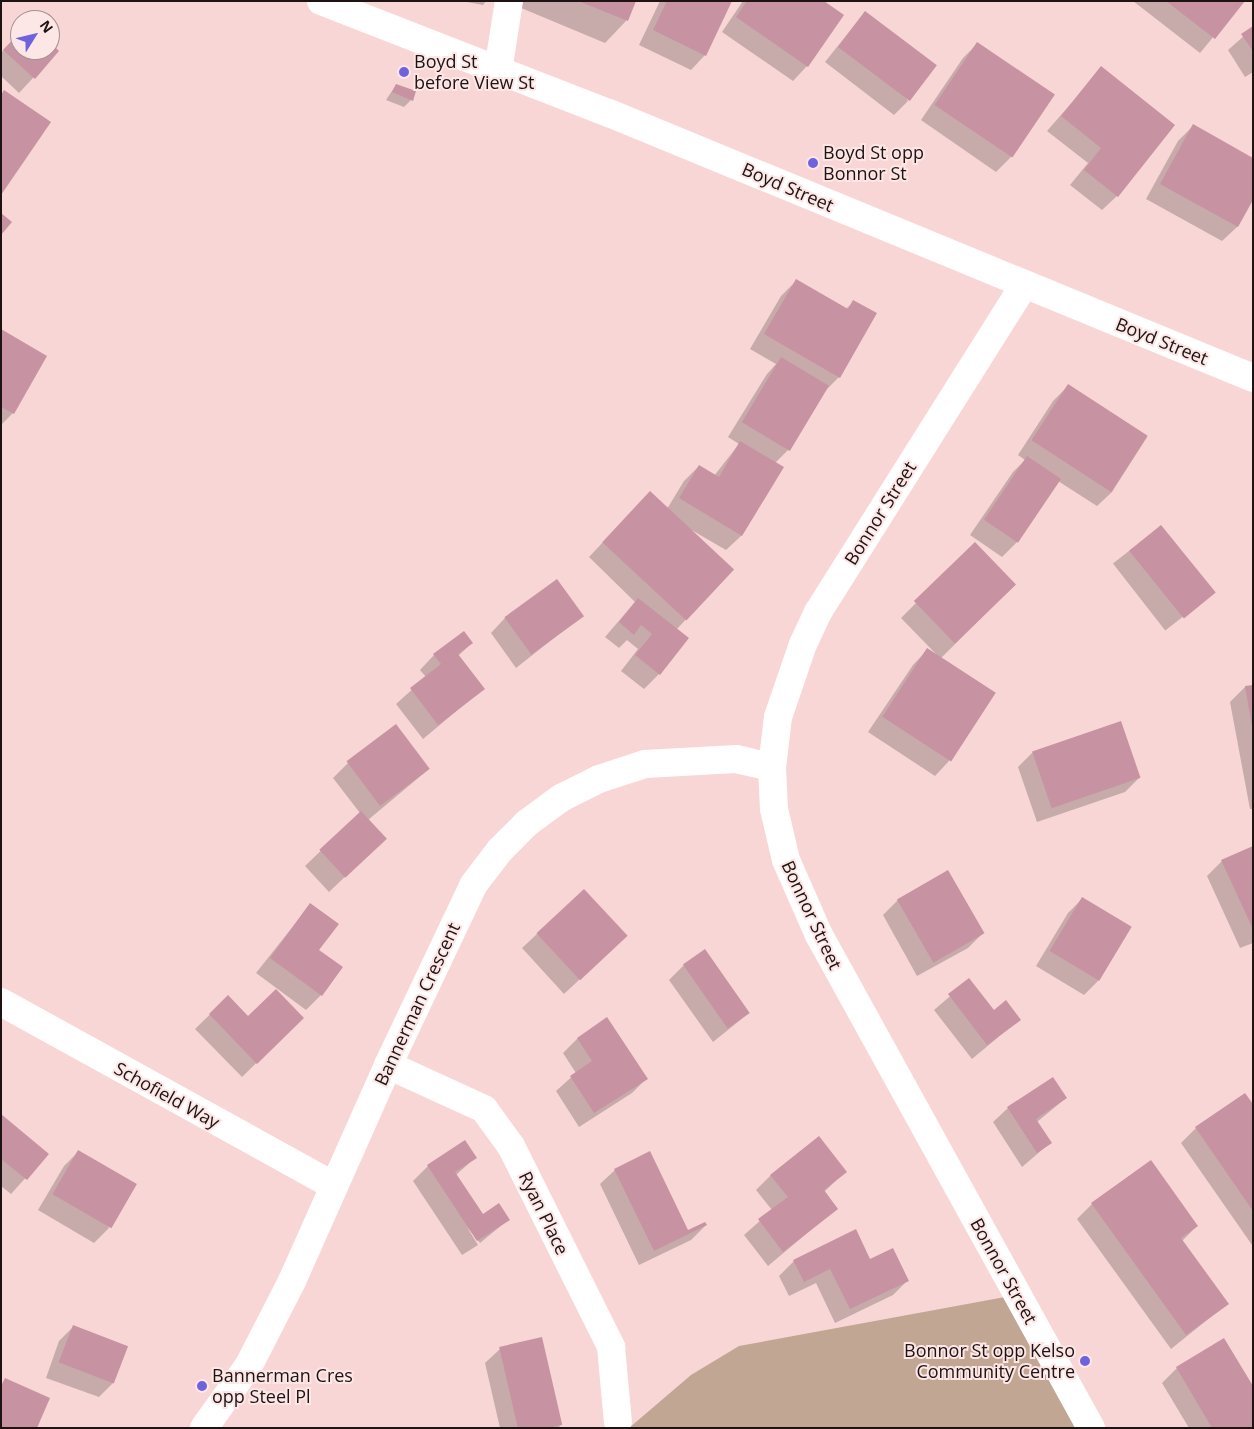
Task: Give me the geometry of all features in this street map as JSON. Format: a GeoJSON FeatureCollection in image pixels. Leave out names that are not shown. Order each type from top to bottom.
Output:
{"type":"FeatureCollection","features":[{"type":"Feature","properties":{"kind":"street","name":"Boyd Street"},"geometry":{"type":"LineString","coordinates":[[321,1],[618,117],[1253,378]]}},
{"type":"Feature","properties":{"kind":"street"},"geometry":{"type":"LineString","coordinates":[[498,71],[510,1]]}},
{"type":"Feature","properties":{"kind":"street","name":"Bonnor Street"},"geometry":{"type":"LineString","coordinates":[[1024,285],[818,612],[799,652],[778,718],[772,767],[774,809],[786,860],[819,935],[1091,1428]]}},
{"type":"Feature","properties":{"kind":"street","name":"Bannerman Crescent"},"geometry":{"type":"LineString","coordinates":[[204,1428],[249,1364],[292,1281],[388,1065],[474,884],[500,850],[527,823],[561,798],[599,779],[645,764],[736,759],[772,767]]}},
{"type":"Feature","properties":{"kind":"street","name":"Schofield Way"},"geometry":{"type":"LineString","coordinates":[[1,1002],[334,1186]]}},
{"type":"Feature","properties":{"kind":"street","name":"Ryan Place"},"geometry":{"type":"LineString","coordinates":[[388,1065],[484,1109],[511,1146],[611,1347],[618,1422]]}},
{"type":"Feature","properties":{"kind":"shaded area"},"geometry":{"type":"Polygon","coordinates":[[[1016,1295],[1091,1428],[629,1428],[691,1375],[739,1346],[1016,1295]]]}},
{"type":"Feature","properties":{"kind":"building"},"geometry":{"type":"Polygon","coordinates":[[[578,1],[636,1],[628,21],[578,1]]]}},
{"type":"Feature","properties":{"kind":"building"},"geometry":{"type":"Polygon","coordinates":[[[667,1],[732,1],[706,56],[653,30],[667,1]]]}},
{"type":"Feature","properties":{"kind":"building"},"geometry":{"type":"Polygon","coordinates":[[[747,1],[824,1],[844,15],[808,67],[736,17],[747,1]]]}},
{"type":"Feature","properties":{"kind":"building"},"geometry":{"type":"Polygon","coordinates":[[[1166,1],[1245,1],[1215,39],[1166,1]]]}},
{"type":"Feature","properties":{"kind":"building"},"geometry":{"type":"Polygon","coordinates":[[[865,11],[937,65],[910,101],[838,47],[865,11]]]}},
{"type":"Feature","properties":{"kind":"building"},"geometry":{"type":"Polygon","coordinates":[[[1253,26],[1253,51],[1241,34],[1253,26]]]}},
{"type":"Feature","properties":{"kind":"building"},"geometry":{"type":"Polygon","coordinates":[[[977,42],[1055,95],[1012,158],[935,105],[977,42]]]}},
{"type":"Feature","properties":{"kind":"building"},"geometry":{"type":"Polygon","coordinates":[[[10,43],[10,56],[3,50],[10,43]]]}},
{"type":"Feature","properties":{"kind":"building"},"geometry":{"type":"Polygon","coordinates":[[[14,60],[51,60],[35,79],[14,60]]]}},
{"type":"Feature","properties":{"kind":"building"},"geometry":{"type":"Polygon","coordinates":[[[1101,66],[1175,125],[1118,197],[1084,170],[1101,148],[1061,116],[1101,66]]]}},
{"type":"Feature","properties":{"kind":"building"},"geometry":{"type":"Polygon","coordinates":[[[396,84],[416,91],[413,101],[392,92],[396,84]]]}},
{"type":"Feature","properties":{"kind":"building"},"geometry":{"type":"Polygon","coordinates":[[[4,90],[51,122],[1,195],[1,95],[4,90]]]}},
{"type":"Feature","properties":{"kind":"building"},"geometry":{"type":"Polygon","coordinates":[[[1193,124],[1253,158],[1253,200],[1238,227],[1160,184],[1193,124]]]}},
{"type":"Feature","properties":{"kind":"building"},"geometry":{"type":"Polygon","coordinates":[[[1,213],[12,222],[1,235],[1,213]]]}},
{"type":"Feature","properties":{"kind":"building"},"geometry":{"type":"Polygon","coordinates":[[[796,279],[848,309],[853,300],[877,313],[840,378],[764,334],[796,279]]]}},
{"type":"Feature","properties":{"kind":"building"},"geometry":{"type":"Polygon","coordinates":[[[1,329],[47,356],[14,414],[1,407],[1,329]]]}},
{"type":"Feature","properties":{"kind":"building"},"geometry":{"type":"Polygon","coordinates":[[[781,357],[829,386],[790,451],[742,422],[781,357]]]}},
{"type":"Feature","properties":{"kind":"building"},"geometry":{"type":"Polygon","coordinates":[[[1068,384],[1148,436],[1111,492],[1032,440],[1068,384]]]}},
{"type":"Feature","properties":{"kind":"building"},"geometry":{"type":"Polygon","coordinates":[[[740,441],[784,467],[742,536],[679,498],[699,465],[719,477],[740,441]]]}},
{"type":"Feature","properties":{"kind":"building"},"geometry":{"type":"Polygon","coordinates":[[[1027,456],[1061,479],[1018,543],[984,520],[1027,456]]]}},
{"type":"Feature","properties":{"kind":"building"},"geometry":{"type":"Polygon","coordinates":[[[650,491],[734,569],[686,621],[602,542],[650,491]]]}},
{"type":"Feature","properties":{"kind":"building"},"geometry":{"type":"Polygon","coordinates":[[[1161,525],[1216,593],[1184,618],[1129,551],[1161,525]]]}},
{"type":"Feature","properties":{"kind":"building"},"geometry":{"type":"Polygon","coordinates":[[[975,542],[1016,584],[955,643],[914,601],[975,542]]]}},
{"type":"Feature","properties":{"kind":"building"},"geometry":{"type":"Polygon","coordinates":[[[557,579],[584,616],[531,654],[504,617],[557,579]]]}},
{"type":"Feature","properties":{"kind":"building"},"geometry":{"type":"Polygon","coordinates":[[[638,598],[689,638],[660,675],[635,655],[652,634],[641,625],[634,635],[619,622],[638,598]]]}},
{"type":"Feature","properties":{"kind":"building"},"geometry":{"type":"Polygon","coordinates":[[[464,631],[473,643],[458,654],[485,689],[438,725],[410,688],[441,664],[433,654],[464,631]]]}},
{"type":"Feature","properties":{"kind":"building"},"geometry":{"type":"Polygon","coordinates":[[[927,648],[996,693],[951,761],[882,717],[927,648]]]}},
{"type":"Feature","properties":{"kind":"building"},"geometry":{"type":"Polygon","coordinates":[[[1253,685],[1253,726],[1252,726],[1245,686],[1253,685]]]}},
{"type":"Feature","properties":{"kind":"building"},"geometry":{"type":"Polygon","coordinates":[[[1121,721],[1141,778],[1052,808],[1032,752],[1121,721]]]}},
{"type":"Feature","properties":{"kind":"building"},"geometry":{"type":"Polygon","coordinates":[[[396,724],[430,769],[380,806],[346,761],[396,724]]]}},
{"type":"Feature","properties":{"kind":"building"},"geometry":{"type":"Polygon","coordinates":[[[361,811],[387,839],[345,878],[319,850],[361,811]]]}},
{"type":"Feature","properties":{"kind":"building"},"geometry":{"type":"Polygon","coordinates":[[[1253,846],[1253,929],[1221,860],[1253,846]]]}},
{"type":"Feature","properties":{"kind":"building"},"geometry":{"type":"Polygon","coordinates":[[[948,870],[984,933],[933,963],[897,900],[948,870]]]}},
{"type":"Feature","properties":{"kind":"building"},"geometry":{"type":"Polygon","coordinates":[[[584,889],[628,936],[580,980],[536,933],[584,889]]]}},
{"type":"Feature","properties":{"kind":"building"},"geometry":{"type":"Polygon","coordinates":[[[1082,897],[1132,927],[1099,981],[1050,951],[1082,897]]]}},
{"type":"Feature","properties":{"kind":"building"},"geometry":{"type":"Polygon","coordinates":[[[310,903],[339,924],[319,950],[343,967],[322,996],[270,958],[310,903]]]}},
{"type":"Feature","properties":{"kind":"building"},"geometry":{"type":"Polygon","coordinates":[[[705,949],[750,1013],[728,1028],[683,964],[705,949]]]}},
{"type":"Feature","properties":{"kind":"building"},"geometry":{"type":"Polygon","coordinates":[[[969,978],[994,1010],[1006,1000],[1021,1020],[987,1045],[948,994],[969,978]]]}},
{"type":"Feature","properties":{"kind":"building"},"geometry":{"type":"Polygon","coordinates":[[[276,989],[304,1018],[257,1064],[209,1014],[228,995],[248,1016],[276,989]]]}},
{"type":"Feature","properties":{"kind":"building"},"geometry":{"type":"Polygon","coordinates":[[[607,1017],[648,1079],[594,1113],[570,1076],[592,1061],[577,1038],[607,1017]]]}},
{"type":"Feature","properties":{"kind":"building"},"geometry":{"type":"Polygon","coordinates":[[[1053,1077],[1067,1098],[1036,1119],[1052,1143],[1037,1153],[1007,1107],[1053,1077]]]}},
{"type":"Feature","properties":{"kind":"building"},"geometry":{"type":"Polygon","coordinates":[[[1245,1093],[1253,1104],[1253,1211],[1195,1127],[1245,1093]]]}},
{"type":"Feature","properties":{"kind":"building"},"geometry":{"type":"Polygon","coordinates":[[[1,1114],[49,1154],[27,1180],[1,1159],[1,1114]]]}},
{"type":"Feature","properties":{"kind":"building"},"geometry":{"type":"Polygon","coordinates":[[[819,1136],[847,1172],[824,1190],[838,1209],[783,1252],[758,1219],[788,1197],[770,1175],[819,1136]]]}},
{"type":"Feature","properties":{"kind":"building"},"geometry":{"type":"Polygon","coordinates":[[[465,1140],[477,1158],[455,1172],[483,1214],[499,1203],[510,1220],[477,1241],[427,1165],[465,1140]]]}},
{"type":"Feature","properties":{"kind":"building"},"geometry":{"type":"Polygon","coordinates":[[[78,1150],[137,1184],[111,1228],[52,1194],[78,1150]]]}},
{"type":"Feature","properties":{"kind":"building"},"geometry":{"type":"Polygon","coordinates":[[[650,1151],[688,1230],[705,1222],[707,1225],[654,1251],[614,1169],[650,1151]]]}},
{"type":"Feature","properties":{"kind":"building"},"geometry":{"type":"Polygon","coordinates":[[[1151,1160],[1198,1226],[1181,1238],[1229,1304],[1186,1335],[1091,1203],[1151,1160]]]}},
{"type":"Feature","properties":{"kind":"building"},"geometry":{"type":"Polygon","coordinates":[[[856,1229],[870,1259],[893,1248],[909,1281],[850,1309],[830,1269],[804,1282],[793,1260],[856,1229]]]}},
{"type":"Feature","properties":{"kind":"building"},"geometry":{"type":"Polygon","coordinates":[[[73,1325],[128,1346],[114,1383],[59,1362],[73,1325]]]}},
{"type":"Feature","properties":{"kind":"building"},"geometry":{"type":"Polygon","coordinates":[[[542,1337],[562,1425],[548,1428],[518,1428],[499,1347],[542,1337]]]}},
{"type":"Feature","properties":{"kind":"building"},"geometry":{"type":"Polygon","coordinates":[[[1224,1338],[1253,1386],[1253,1428],[1212,1428],[1176,1367],[1224,1338]]]}},
{"type":"Feature","properties":{"kind":"building"},"geometry":{"type":"Polygon","coordinates":[[[5,1378],[50,1398],[37,1428],[1,1428],[1,1386],[5,1378]]]}},
{"type":"Feature","properties":{"kind":"place","name":"Boyd St before View St"},"geometry":{"type":"Point","coordinates":[404,72]}},
{"type":"Feature","properties":{"kind":"place","name":"Boyd St opp Bonnor St"},"geometry":{"type":"Point","coordinates":[813,163]}},
{"type":"Feature","properties":{"kind":"place","name":"Bonnor St opp Kelso Community Centre"},"geometry":{"type":"Point","coordinates":[1085,1361]}},
{"type":"Feature","properties":{"kind":"place","name":"Bannerman Cres opp Steel Pl"},"geometry":{"type":"Point","coordinates":[202,1386]}}]}
